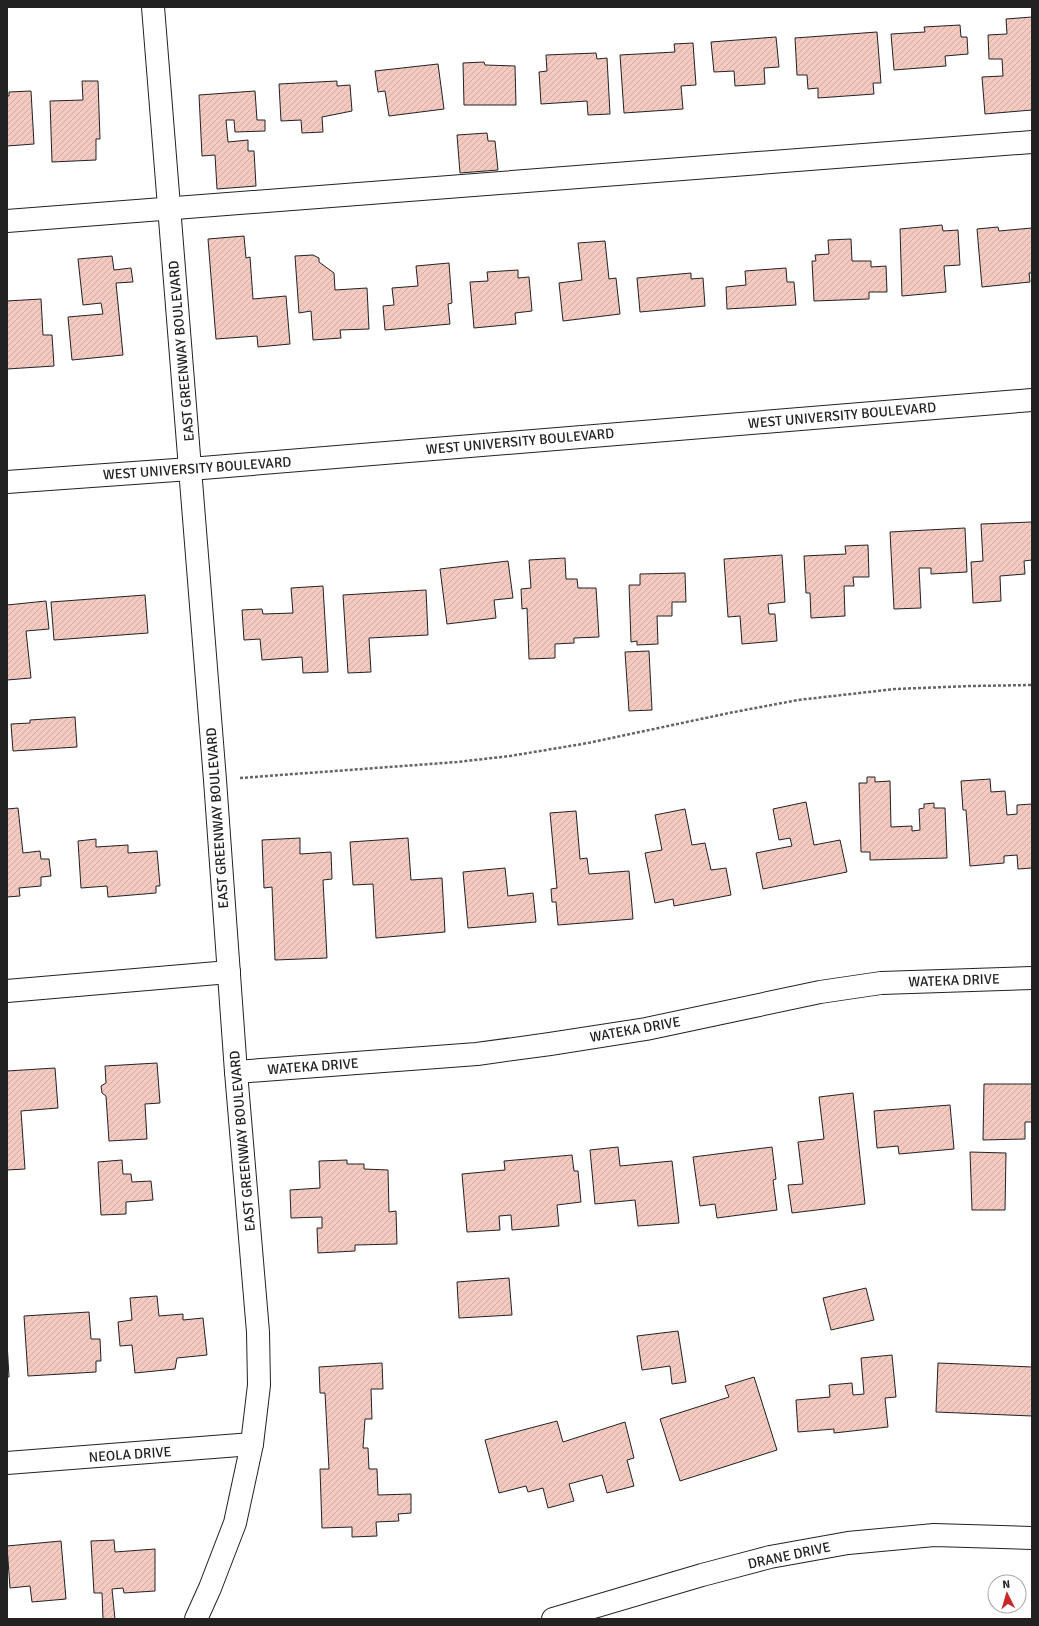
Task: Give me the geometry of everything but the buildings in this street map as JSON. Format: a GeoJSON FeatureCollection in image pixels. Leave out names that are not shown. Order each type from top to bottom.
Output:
{"type":"FeatureCollection","features":[{"type":"Feature","properties":{"kind":"street","name":"EAST GREENWAY BOULEVARD"},"geometry":{"type":"LineString","coordinates":[[153,7],[215,780],[236,1072],[258,1332],[259,1386],[252,1444],[235,1523],[210,1588],[196,1619]]}},
{"type":"Feature","properties":{"kind":"street"},"geometry":{"type":"LineString","coordinates":[[7,221],[169,210],[1032,142]]}},
{"type":"Feature","properties":{"kind":"street","name":"WEST UNIVERSITY BOULEVARD"},"geometry":{"type":"LineString","coordinates":[[7,482],[190,469],[1032,400]]}},
{"type":"Feature","properties":{"kind":"street"},"geometry":{"type":"LineString","coordinates":[[7,991],[229,972]]}},
{"type":"Feature","properties":{"kind":"street","name":"WATEKA DRIVE"},"geometry":{"type":"LineString","coordinates":[[236,1072],[477,1054],[550,1044],[646,1029],[820,992],[881,983],[1032,978]]}},
{"type":"Feature","properties":{"kind":"street","name":"NEOLA DRIVE"},"geometry":{"type":"LineString","coordinates":[[7,1463],[252,1444]]}},
{"type":"Feature","properties":{"kind":"street","name":"DRANE DRIVE"},"geometry":{"type":"LineString","coordinates":[[553,1619],[702,1575],[770,1557],[848,1543],[934,1535],[1032,1538]]}},
{"type":"Feature","properties":{"kind":"path"},"geometry":{"type":"LineString","coordinates":[[215,780],[457,762],[510,756],[588,743],[798,700],[895,690],[971,686],[1032,685]]}}]}
